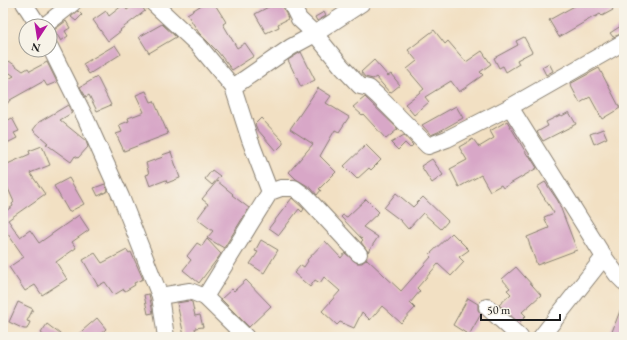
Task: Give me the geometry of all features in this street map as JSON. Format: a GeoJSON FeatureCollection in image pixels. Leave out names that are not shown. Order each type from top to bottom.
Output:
{"type":"FeatureCollection","features":[{"type":"Feature","properties":{"kind":"street"},"geometry":{"type":"LineString","coordinates":[[24,3],[34,18]]}},
{"type":"Feature","properties":{"kind":"street"},"geometry":{"type":"LineString","coordinates":[[54,18],[73,3]]}},
{"type":"Feature","properties":{"kind":"street"},"geometry":{"type":"LineString","coordinates":[[153,3],[199,46],[233,87],[250,140],[270,192]]}},
{"type":"Feature","properties":{"kind":"street"},"geometry":{"type":"LineString","coordinates":[[291,3],[299,19],[315,34],[360,86],[369,88],[428,146],[447,139],[510,106],[624,42]]}},
{"type":"Feature","properties":{"kind":"street"},"geometry":{"type":"LineString","coordinates":[[233,87],[291,47],[315,34],[362,3]]}},
{"type":"Feature","properties":{"kind":"street"},"geometry":{"type":"LineString","coordinates":[[56,58],[86,119],[121,197],[160,296],[166,337]]}},
{"type":"Feature","properties":{"kind":"street"},"geometry":{"type":"LineString","coordinates":[[510,106],[604,257],[624,282]]}},
{"type":"Feature","properties":{"kind":"street"},"geometry":{"type":"LineString","coordinates":[[205,297],[270,192],[281,188],[294,188],[305,196],[359,254]]}},
{"type":"Feature","properties":{"kind":"street"},"geometry":{"type":"LineString","coordinates":[[541,337],[604,257]]}},
{"type":"Feature","properties":{"kind":"street"},"geometry":{"type":"LineString","coordinates":[[160,296],[190,291],[205,297],[246,337]]}},
{"type":"Feature","properties":{"kind":"street"},"geometry":{"type":"LineString","coordinates":[[488,307],[520,337]]}},
{"type":"Feature","properties":{"kind":"building"},"geometry":{"type":"Polygon","coordinates":[[[136,3],[139,3],[145,11],[108,41],[93,20],[106,11],[109,16],[123,5],[127,10],[136,3]]]}},
{"type":"Feature","properties":{"kind":"building"},"geometry":{"type":"Polygon","coordinates":[[[205,3],[214,3],[226,22],[223,24],[237,48],[245,43],[254,56],[232,70],[218,52],[199,33],[187,14],[205,3]]]}},
{"type":"Feature","properties":{"kind":"building"},"geometry":{"type":"Polygon","coordinates":[[[276,3],[282,3],[288,19],[278,24],[279,27],[266,33],[255,14],[276,3]]]}},
{"type":"Feature","properties":{"kind":"building"},"geometry":{"type":"Polygon","coordinates":[[[580,3],[609,3],[613,10],[602,16],[600,14],[595,16],[559,37],[549,20],[580,3]]]}},
{"type":"Feature","properties":{"kind":"building"},"geometry":{"type":"Polygon","coordinates":[[[78,11],[82,15],[76,21],[71,17],[78,11]]]}},
{"type":"Feature","properties":{"kind":"building"},"geometry":{"type":"Polygon","coordinates":[[[324,12],[326,16],[317,21],[315,17],[324,12]]]}},
{"type":"Feature","properties":{"kind":"building"},"geometry":{"type":"Polygon","coordinates":[[[66,21],[70,28],[65,31],[68,36],[61,41],[58,36],[58,27],[66,21]]]}},
{"type":"Feature","properties":{"kind":"building"},"geometry":{"type":"Polygon","coordinates":[[[162,24],[176,37],[149,53],[139,37],[162,24]]]}},
{"type":"Feature","properties":{"kind":"building"},"geometry":{"type":"Polygon","coordinates":[[[624,24],[624,33],[613,37],[610,33],[624,24]]]}},
{"type":"Feature","properties":{"kind":"building"},"geometry":{"type":"Polygon","coordinates":[[[434,30],[445,44],[448,41],[466,62],[482,51],[491,64],[480,72],[483,75],[459,92],[451,81],[425,97],[429,102],[414,115],[405,104],[424,89],[407,69],[417,61],[408,50],[434,30]]]}},
{"type":"Feature","properties":{"kind":"building"},"geometry":{"type":"Polygon","coordinates":[[[524,37],[532,52],[517,60],[519,64],[506,72],[503,66],[499,68],[494,58],[518,45],[516,41],[524,37]]]}},
{"type":"Feature","properties":{"kind":"building"},"geometry":{"type":"Polygon","coordinates":[[[115,45],[121,54],[89,74],[83,64],[115,45]]]}},
{"type":"Feature","properties":{"kind":"building"},"geometry":{"type":"Polygon","coordinates":[[[301,52],[315,80],[301,87],[288,60],[301,52]]]}},
{"type":"Feature","properties":{"kind":"building"},"geometry":{"type":"Polygon","coordinates":[[[374,60],[388,76],[391,74],[400,85],[390,93],[376,77],[373,79],[365,77],[361,72],[374,60]]]}},
{"type":"Feature","properties":{"kind":"building"},"geometry":{"type":"Polygon","coordinates":[[[9,61],[23,71],[28,68],[30,71],[47,62],[57,82],[47,86],[44,81],[10,100],[3,109],[3,82],[14,76],[3,68],[9,61]]]}},
{"type":"Feature","properties":{"kind":"building"},"geometry":{"type":"Polygon","coordinates":[[[549,63],[553,71],[546,75],[542,67],[549,63]]]}},
{"type":"Feature","properties":{"kind":"building"},"geometry":{"type":"Polygon","coordinates":[[[599,68],[620,108],[602,119],[590,97],[580,103],[570,84],[599,68]]]}},
{"type":"Feature","properties":{"kind":"building"},"geometry":{"type":"Polygon","coordinates":[[[97,77],[111,105],[97,111],[89,95],[86,97],[80,87],[97,77]]]}},
{"type":"Feature","properties":{"kind":"building"},"geometry":{"type":"Polygon","coordinates":[[[318,88],[331,96],[326,103],[349,117],[339,132],[335,130],[320,156],[336,172],[319,189],[321,190],[317,195],[311,188],[296,179],[289,172],[313,144],[290,129],[318,88]]]}},
{"type":"Feature","properties":{"kind":"building"},"geometry":{"type":"Polygon","coordinates":[[[146,91],[151,102],[154,101],[168,134],[124,151],[116,134],[122,132],[119,125],[129,121],[128,118],[144,112],[136,95],[146,91]]]}},
{"type":"Feature","properties":{"kind":"building"},"geometry":{"type":"Polygon","coordinates":[[[365,97],[398,129],[386,139],[363,114],[362,115],[353,107],[365,97]]]}},
{"type":"Feature","properties":{"kind":"building"},"geometry":{"type":"Polygon","coordinates":[[[68,105],[72,113],[60,120],[86,141],[88,147],[78,158],[75,156],[71,162],[46,144],[48,143],[33,130],[39,122],[68,105]]]}},
{"type":"Feature","properties":{"kind":"building"},"geometry":{"type":"Polygon","coordinates":[[[456,106],[463,118],[438,132],[431,135],[422,125],[456,106]]]}},
{"type":"Feature","properties":{"kind":"building"},"geometry":{"type":"Polygon","coordinates":[[[569,112],[576,124],[543,141],[537,132],[548,126],[546,122],[569,112]]]}},
{"type":"Feature","properties":{"kind":"building"},"geometry":{"type":"Polygon","coordinates":[[[12,118],[19,131],[14,133],[17,138],[3,145],[3,123],[12,118]]]}},
{"type":"Feature","properties":{"kind":"building"},"geometry":{"type":"Polygon","coordinates":[[[261,118],[283,141],[283,144],[276,151],[257,129],[255,124],[261,118]]]}},
{"type":"Feature","properties":{"kind":"building"},"geometry":{"type":"Polygon","coordinates":[[[507,121],[537,168],[503,188],[501,185],[490,191],[481,175],[459,187],[450,169],[467,160],[459,147],[473,139],[479,147],[494,138],[490,131],[507,121]]]}},
{"type":"Feature","properties":{"kind":"building"},"geometry":{"type":"Polygon","coordinates":[[[603,129],[607,138],[594,144],[590,134],[603,129]]]}},
{"type":"Feature","properties":{"kind":"building"},"geometry":{"type":"Polygon","coordinates":[[[404,135],[413,145],[410,148],[405,143],[398,150],[391,143],[404,135]]]}},
{"type":"Feature","properties":{"kind":"building"},"geometry":{"type":"Polygon","coordinates":[[[366,145],[381,160],[371,170],[369,168],[357,179],[344,166],[366,145]]]}},
{"type":"Feature","properties":{"kind":"building"},"geometry":{"type":"Polygon","coordinates":[[[42,146],[50,165],[30,173],[45,194],[8,220],[20,237],[30,230],[39,243],[79,215],[89,230],[72,242],[76,248],[56,262],[67,279],[42,295],[35,285],[25,291],[9,267],[24,257],[3,227],[3,213],[13,206],[12,204],[14,202],[3,177],[3,166],[30,154],[29,151],[42,146]]]}},
{"type":"Feature","properties":{"kind":"building"},"geometry":{"type":"Polygon","coordinates":[[[171,152],[180,178],[167,183],[166,180],[150,186],[146,175],[149,174],[146,163],[163,157],[162,155],[171,152]]]}},
{"type":"Feature","properties":{"kind":"building"},"geometry":{"type":"Polygon","coordinates":[[[432,159],[443,175],[432,183],[421,166],[432,159]]]}},
{"type":"Feature","properties":{"kind":"building"},"geometry":{"type":"Polygon","coordinates":[[[212,170],[220,176],[212,185],[205,179],[212,170]]]}},
{"type":"Feature","properties":{"kind":"building"},"geometry":{"type":"Polygon","coordinates":[[[69,178],[84,204],[69,212],[54,186],[69,178]]]}},
{"type":"Feature","properties":{"kind":"building"},"geometry":{"type":"Polygon","coordinates":[[[217,181],[249,208],[224,248],[207,238],[213,231],[197,219],[208,204],[202,199],[217,181]]]}},
{"type":"Feature","properties":{"kind":"building"},"geometry":{"type":"Polygon","coordinates":[[[545,182],[558,201],[577,250],[537,265],[527,237],[549,228],[544,217],[554,213],[537,187],[545,182]]]}},
{"type":"Feature","properties":{"kind":"building"},"geometry":{"type":"Polygon","coordinates":[[[105,184],[108,191],[98,196],[94,188],[105,184]]]}},
{"type":"Feature","properties":{"kind":"building"},"geometry":{"type":"Polygon","coordinates":[[[396,193],[413,207],[423,197],[448,221],[441,229],[423,213],[408,229],[400,220],[384,208],[396,193]]]}},
{"type":"Feature","properties":{"kind":"building"},"geometry":{"type":"Polygon","coordinates":[[[292,198],[304,209],[302,212],[299,209],[279,235],[269,228],[292,198]]]}},
{"type":"Feature","properties":{"kind":"building"},"geometry":{"type":"Polygon","coordinates":[[[366,199],[379,212],[363,227],[378,237],[368,252],[361,242],[363,240],[341,217],[343,215],[347,217],[366,199]]]}},
{"type":"Feature","properties":{"kind":"building"},"geometry":{"type":"Polygon","coordinates":[[[452,233],[469,250],[459,257],[464,262],[451,276],[438,264],[417,288],[420,291],[410,303],[415,308],[401,323],[382,306],[370,320],[362,312],[354,328],[340,322],[337,325],[322,311],[340,291],[324,277],[320,283],[315,280],[310,287],[294,273],[301,265],[304,267],[308,261],[307,260],[325,241],[341,258],[345,253],[357,263],[362,263],[367,259],[401,291],[431,257],[429,255],[452,233]]]}},
{"type":"Feature","properties":{"kind":"building"},"geometry":{"type":"Polygon","coordinates":[[[207,239],[221,254],[199,283],[183,270],[191,260],[187,256],[197,243],[202,246],[207,239]]]}},
{"type":"Feature","properties":{"kind":"building"},"geometry":{"type":"Polygon","coordinates":[[[261,240],[278,250],[264,273],[250,264],[258,252],[255,251],[261,240]]]}},
{"type":"Feature","properties":{"kind":"building"},"geometry":{"type":"Polygon","coordinates":[[[127,250],[129,253],[131,252],[143,279],[134,283],[135,285],[125,291],[124,289],[114,295],[105,282],[98,286],[83,260],[95,253],[102,263],[127,250]]]}},
{"type":"Feature","properties":{"kind":"building"},"geometry":{"type":"Polygon","coordinates":[[[516,267],[541,295],[522,312],[526,316],[519,323],[499,305],[511,294],[507,290],[510,288],[502,279],[516,267]]]}},
{"type":"Feature","properties":{"kind":"building"},"geometry":{"type":"Polygon","coordinates":[[[246,280],[271,306],[249,327],[221,299],[232,289],[234,291],[246,280]]]}},
{"type":"Feature","properties":{"kind":"building"},"geometry":{"type":"Polygon","coordinates":[[[149,294],[153,313],[148,314],[144,295],[149,294]]]}},
{"type":"Feature","properties":{"kind":"building"},"geometry":{"type":"Polygon","coordinates":[[[468,298],[478,304],[478,310],[481,314],[469,335],[453,325],[468,298]]]}},
{"type":"Feature","properties":{"kind":"building"},"geometry":{"type":"Polygon","coordinates":[[[18,302],[33,309],[27,321],[30,322],[27,329],[9,322],[18,302]]]}},
{"type":"Feature","properties":{"kind":"building"},"geometry":{"type":"Polygon","coordinates":[[[192,302],[195,316],[200,315],[203,327],[195,328],[196,334],[184,336],[177,303],[192,302]]]}},
{"type":"Feature","properties":{"kind":"building"},"geometry":{"type":"Polygon","coordinates":[[[623,303],[624,337],[610,337],[623,303]]]}},
{"type":"Feature","properties":{"kind":"building"},"geometry":{"type":"Polygon","coordinates":[[[97,318],[106,329],[97,337],[75,337],[97,318]]]}},
{"type":"Feature","properties":{"kind":"building"},"geometry":{"type":"Polygon","coordinates":[[[47,324],[64,337],[46,337],[41,333],[47,324]]]}}]}
